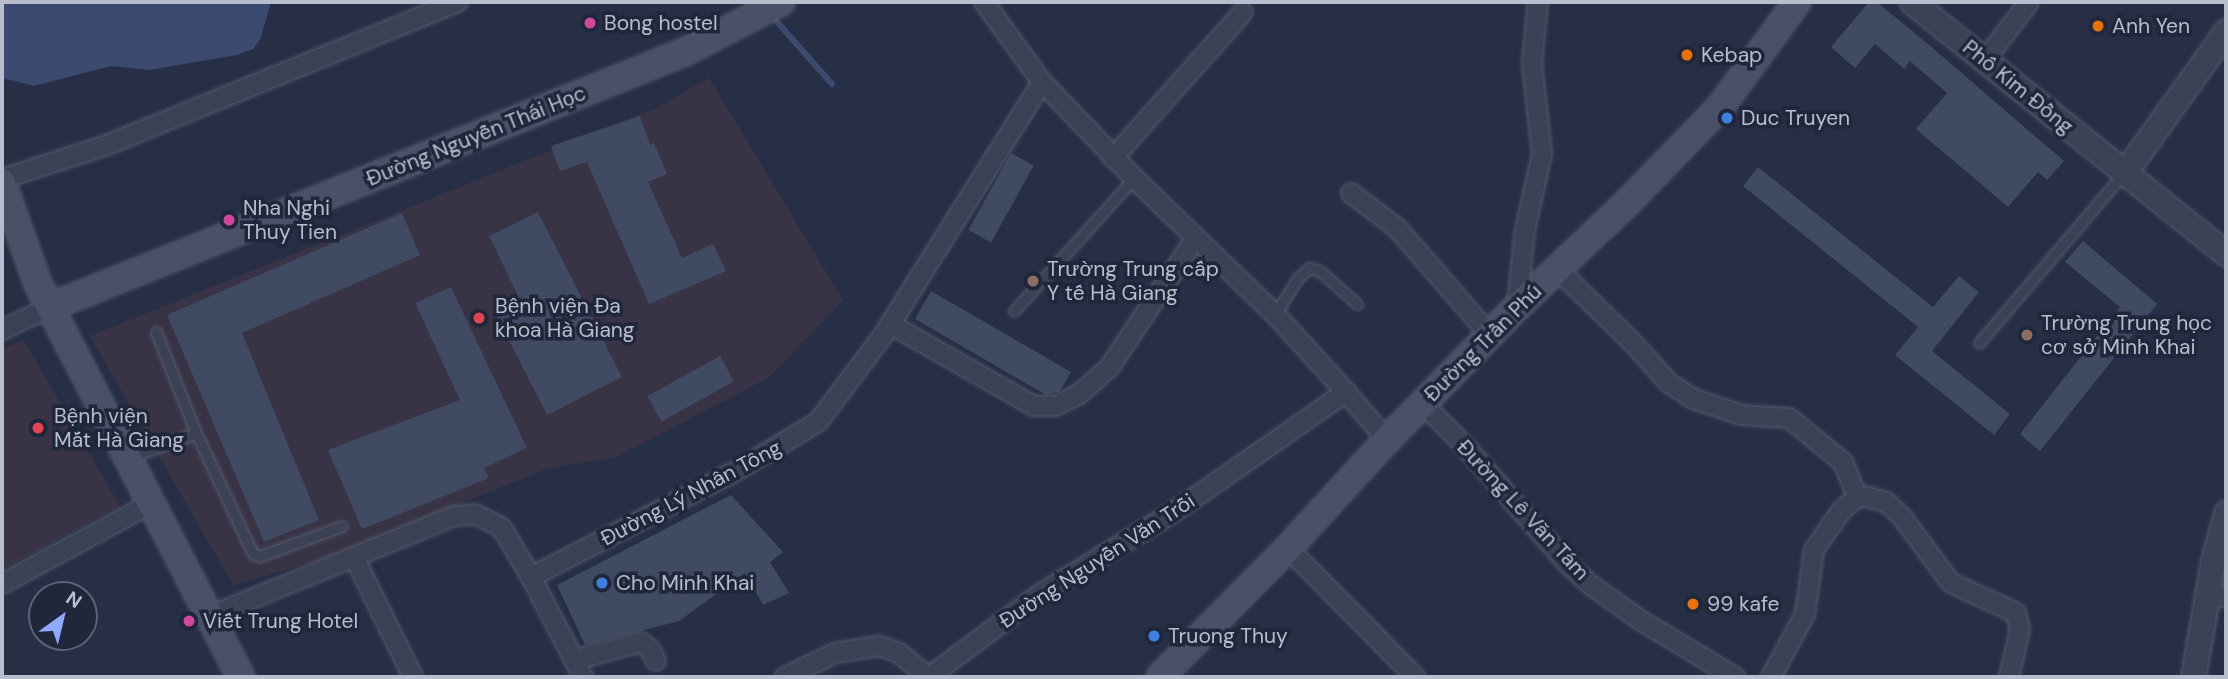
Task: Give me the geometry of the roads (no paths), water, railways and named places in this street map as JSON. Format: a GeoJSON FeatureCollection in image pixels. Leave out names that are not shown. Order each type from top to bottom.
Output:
{"type":"FeatureCollection","features":[{"type":"Feature","properties":{"kind":"main road","name":"Đường Nguyễn Thái Học"},"geometry":{"type":"LineString","coordinates":[[50,307],[687,51],[748,12],[781,2]]}},
{"type":"Feature","properties":{"kind":"main road","name":"Đường Trần Phú"},"geometry":{"type":"LineString","coordinates":[[1161,677],[1517,307],[1721,106],[1797,2]]}},
{"type":"Feature","properties":{"kind":"main road"},"geometry":{"type":"LineString","coordinates":[[2,181],[21,238],[50,307],[241,677]]}},
{"type":"Feature","properties":{"kind":"street"},"geometry":{"type":"LineString","coordinates":[[2,181],[107,145],[458,2]]}},
{"type":"Feature","properties":{"kind":"street"},"geometry":{"type":"LineString","coordinates":[[984,2],[1042,82],[1113,158],[1275,314],[1387,440]]}},
{"type":"Feature","properties":{"kind":"street"},"geometry":{"type":"LineString","coordinates":[[1517,307],[1525,230],[1542,154],[1532,63],[1538,2]]}},
{"type":"Feature","properties":{"kind":"street","name":"Phố Kim Đồng"},"geometry":{"type":"LineString","coordinates":[[1912,2],[2226,254]]}},
{"type":"Feature","properties":{"kind":"street"},"geometry":{"type":"LineString","coordinates":[[1985,61],[2029,2]]}},
{"type":"Feature","properties":{"kind":"street"},"geometry":{"type":"LineString","coordinates":[[1113,158],[1243,12]]}},
{"type":"Feature","properties":{"kind":"street"},"geometry":{"type":"LineString","coordinates":[[2125,172],[2226,31]]}},
{"type":"Feature","properties":{"kind":"street","name":"Đường Lý Nhân Tông"},"geometry":{"type":"LineString","coordinates":[[531,577],[808,430],[829,409],[890,324],[1042,82]]}},
{"type":"Feature","properties":{"kind":"street"},"geometry":{"type":"LineString","coordinates":[[1350,193],[1397,228],[1490,335]]}},
{"type":"Feature","properties":{"kind":"street"},"geometry":{"type":"LineString","coordinates":[[890,324],[1034,406],[1055,406],[1078,396],[1109,368],[1195,239]]}},
{"type":"Feature","properties":{"kind":"street"},"geometry":{"type":"LineString","coordinates":[[1557,269],[1588,303],[1632,342],[1669,383],[1694,399],[1742,415],[1789,418],[1843,462],[1857,497]]}},
{"type":"Feature","properties":{"kind":"street"},"geometry":{"type":"LineString","coordinates":[[2,330],[50,307]]}},
{"type":"Feature","properties":{"kind":"street","name":"Đường Nguyễn Văn Trỗi"},"geometry":{"type":"LineString","coordinates":[[785,677],[835,653],[879,646],[899,653],[929,677],[1040,594],[1174,512],[1346,392]]}},
{"type":"Feature","properties":{"kind":"street","name":"Đường Lê Văn Tám"},"geometry":{"type":"LineString","coordinates":[[1423,404],[1464,445],[1567,563],[1591,584],[1640,620],[1735,677]]}},
{"type":"Feature","properties":{"kind":"street"},"geometry":{"type":"LineString","coordinates":[[1771,677],[1805,614],[1814,550],[1841,511],[1857,497],[1879,499],[1892,508],[1951,583],[2016,613],[2020,630],[2010,677]]}},
{"type":"Feature","properties":{"kind":"street"},"geometry":{"type":"LineString","coordinates":[[2,584],[150,504]]}},
{"type":"Feature","properties":{"kind":"street"},"geometry":{"type":"LineString","coordinates":[[2193,677],[2216,598],[2226,513]]}},
{"type":"Feature","properties":{"kind":"street"},"geometry":{"type":"LineString","coordinates":[[210,617],[454,516],[475,514],[502,528],[583,677]]}},
{"type":"Feature","properties":{"kind":"street"},"geometry":{"type":"LineString","coordinates":[[1288,548],[1415,677]]}},
{"type":"Feature","properties":{"kind":"street"},"geometry":{"type":"LineString","coordinates":[[355,559],[413,677]]}},
{"type":"Feature","properties":{"kind":"street"},"geometry":{"type":"LineString","coordinates":[[574,660],[641,642],[650,649],[656,661]]}},
{"type":"Feature","properties":{"kind":"lane"},"geometry":{"type":"LineString","coordinates":[[1979,344],[2125,172]]}},
{"type":"Feature","properties":{"kind":"lane"},"geometry":{"type":"LineString","coordinates":[[1014,311],[1134,178]]}},
{"type":"Feature","properties":{"kind":"lane"},"geometry":{"type":"LineString","coordinates":[[1275,314],[1298,278],[1309,268],[1320,271],[1357,304]]}},
{"type":"Feature","properties":{"kind":"lane"},"geometry":{"type":"LineString","coordinates":[[156,332],[196,433],[253,554],[260,556],[342,526]]}},
{"type":"Feature","properties":{"kind":"lane"},"geometry":{"type":"LineString","coordinates":[[127,459],[196,433]]}},
{"type":"Feature","properties":{"kind":"water"},"geometry":{"type":"Polygon","coordinates":[[[2,2],[271,2],[260,40],[253,49],[237,55],[149,70],[111,66],[34,86],[2,78],[2,2]]]}},
{"type":"Feature","properties":{"kind":"waterway"},"geometry":{"type":"LineString","coordinates":[[771,15],[832,84]]}},
{"type":"Feature","properties":{"kind":"place","name":"Bong hostel"},"geometry":{"type":"Point","coordinates":[590,23]}},
{"type":"Feature","properties":{"kind":"place","name":"Anh Yen"},"geometry":{"type":"Point","coordinates":[2098,26]}},
{"type":"Feature","properties":{"kind":"place","name":"Kebap"},"geometry":{"type":"Point","coordinates":[1687,55]}},
{"type":"Feature","properties":{"kind":"place","name":"Duc Truyen"},"geometry":{"type":"Point","coordinates":[1727,118]}},
{"type":"Feature","properties":{"kind":"place","name":"Nha Nghi Thuy Tien"},"geometry":{"type":"Point","coordinates":[229,220]}},
{"type":"Feature","properties":{"kind":"place","name":"Trường Trung cấp Y tế Hà Giang"},"geometry":{"type":"Point","coordinates":[1033,281]}},
{"type":"Feature","properties":{"kind":"place","name":"Bệnh viện Đa khoa Hà Giang"},"geometry":{"type":"Point","coordinates":[479,318]}},
{"type":"Feature","properties":{"kind":"place","name":"Trường Trung học cơ sở Minh Khai"},"geometry":{"type":"Point","coordinates":[2027,335]}},
{"type":"Feature","properties":{"kind":"place","name":"Bệnh viện Mắt Hà Giang"},"geometry":{"type":"Point","coordinates":[38,428]}},
{"type":"Feature","properties":{"kind":"place","name":"Cho Minh Khai"},"geometry":{"type":"Point","coordinates":[602,583]}},
{"type":"Feature","properties":{"kind":"place","name":"99 kafe"},"geometry":{"type":"Point","coordinates":[1693,604]}},
{"type":"Feature","properties":{"kind":"place","name":"Viết Trung Hotel"},"geometry":{"type":"Point","coordinates":[189,621]}},
{"type":"Feature","properties":{"kind":"place","name":"Truong Thuy"},"geometry":{"type":"Point","coordinates":[1154,636]}}]}
